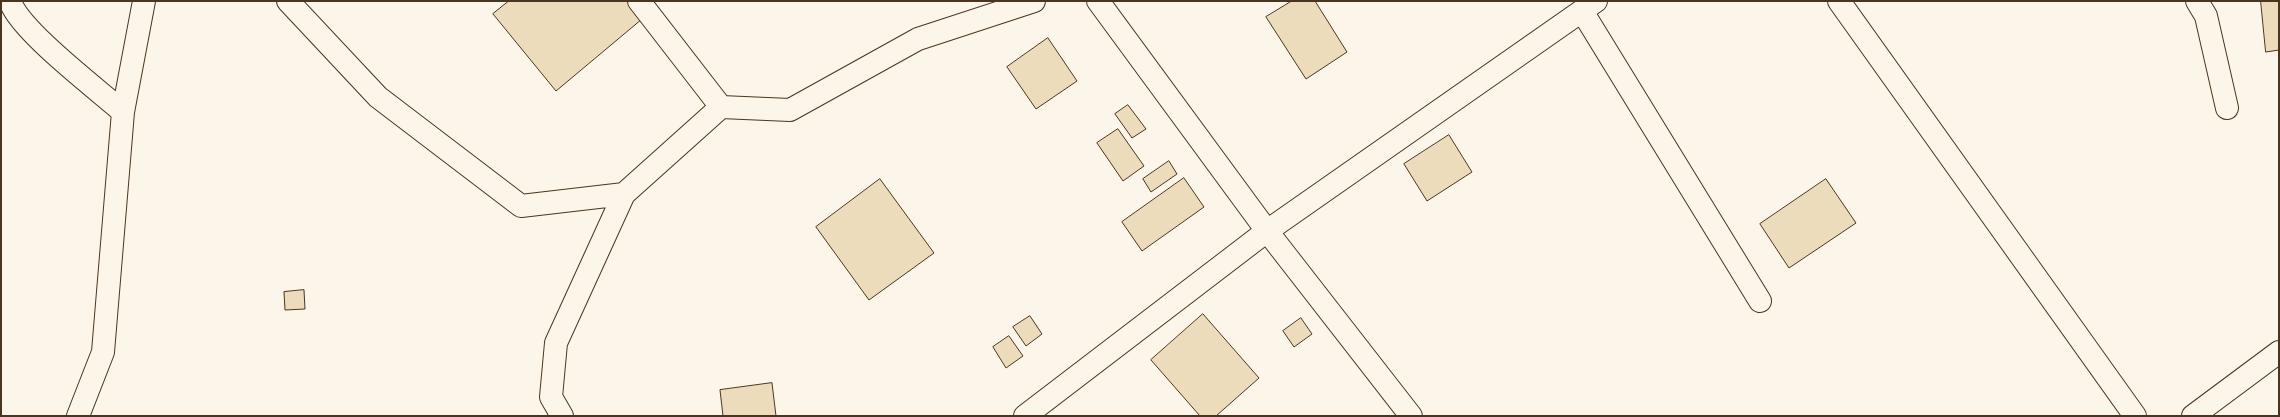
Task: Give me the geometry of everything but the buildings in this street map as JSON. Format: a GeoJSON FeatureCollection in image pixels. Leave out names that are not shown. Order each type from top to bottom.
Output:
{"type":"FeatureCollection","features":[{"type":"Feature","properties":{"kind":"street"},"geometry":{"type":"LineString","coordinates":[[10,1],[13,10],[38,38],[123,112]]}},
{"type":"Feature","properties":{"kind":"street"},"geometry":{"type":"LineString","coordinates":[[78,416],[103,352],[123,112],[144,1]]}},
{"type":"Feature","properties":{"kind":"street"},"geometry":{"type":"LineString","coordinates":[[288,1],[378,97],[521,206],[624,194]]}},
{"type":"Feature","properties":{"kind":"street"},"geometry":{"type":"LineString","coordinates":[[639,1],[721,107]]}},
{"type":"Feature","properties":{"kind":"street"},"geometry":{"type":"LineString","coordinates":[[562,416],[551,396],[556,343],[624,194],[721,107],[790,110],[918,39],[1034,1]]}},
{"type":"Feature","properties":{"kind":"street"},"geometry":{"type":"LineString","coordinates":[[1098,1],[1267,231],[1411,416]]}},
{"type":"Feature","properties":{"kind":"street"},"geometry":{"type":"LineString","coordinates":[[1839,1],[2135,416]]}},
{"type":"Feature","properties":{"kind":"street"},"geometry":{"type":"LineString","coordinates":[[2197,1],[2206,16],[2227,108]]}},
{"type":"Feature","properties":{"kind":"street"},"geometry":{"type":"LineString","coordinates":[[1025,416],[1267,231],[1589,6],[1760,301]]}},
{"type":"Feature","properties":{"kind":"street"},"geometry":{"type":"LineString","coordinates":[[2193,416],[2279,352]]}}]}
